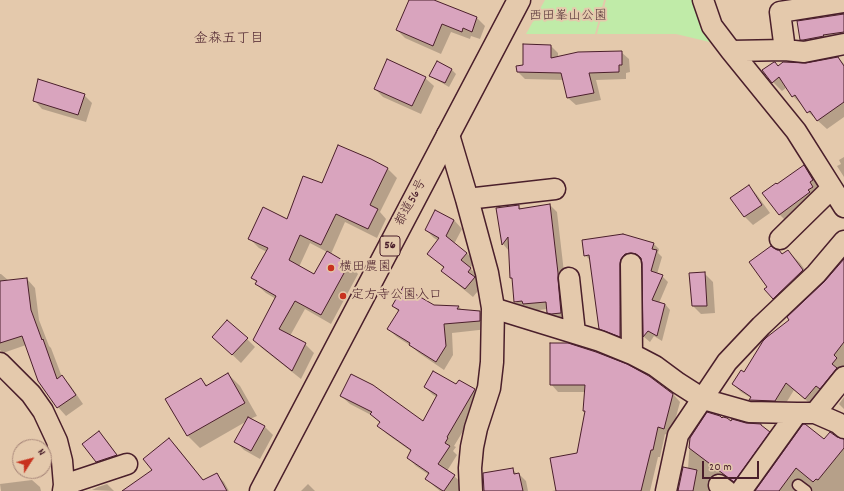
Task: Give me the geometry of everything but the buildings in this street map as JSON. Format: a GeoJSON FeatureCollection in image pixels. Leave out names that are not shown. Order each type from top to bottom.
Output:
{"type":"FeatureCollection","features":[{"type":"Feature","properties":{"kind":"main road","name":"都道56号"},"geometry":{"type":"LineString","coordinates":[[261,491],[519,0]]}},
{"type":"Feature","properties":{"kind":"main road"},"geometry":{"type":"LineString","coordinates":[[448,135],[487,273],[493,308],[492,368],[489,388],[476,428],[472,448],[470,491]]}},
{"type":"Feature","properties":{"kind":"street"},"geometry":{"type":"LineString","coordinates":[[703,0],[712,26],[796,131],[844,207]]}},
{"type":"Feature","properties":{"kind":"street"},"geometry":{"type":"LineString","coordinates":[[785,50],[780,12],[844,2]]}},
{"type":"Feature","properties":{"kind":"street"},"geometry":{"type":"LineString","coordinates":[[731,51],[785,50],[804,52],[844,44]]}},
{"type":"Feature","properties":{"kind":"street"},"geometry":{"type":"LineString","coordinates":[[780,240],[832,188]]}},
{"type":"Feature","properties":{"kind":"street"},"geometry":{"type":"LineString","coordinates":[[467,199],[555,189]]}},
{"type":"Feature","properties":{"kind":"street"},"geometry":{"type":"LineString","coordinates":[[666,491],[678,435],[727,362],[761,326],[816,274],[844,241]]}},
{"type":"Feature","properties":{"kind":"street"},"geometry":{"type":"LineString","coordinates":[[631,264],[632,354]]}},
{"type":"Feature","properties":{"kind":"street"},"geometry":{"type":"LineString","coordinates":[[569,278],[575,333]]}},
{"type":"Feature","properties":{"kind":"street"},"geometry":{"type":"LineString","coordinates":[[493,308],[600,341],[632,354],[655,366],[703,399],[749,412],[806,413],[838,423],[844,428]]}},
{"type":"Feature","properties":{"kind":"street"},"geometry":{"type":"LineString","coordinates":[[0,363],[31,394],[44,411],[57,441],[62,461],[64,488],[127,464]]}},
{"type":"Feature","properties":{"kind":"street"},"geometry":{"type":"LineString","coordinates":[[741,491],[806,413],[844,376]]}},
{"type":"Feature","properties":{"kind":"green space","name":"西田峯山公園"},"geometry":{"type":"Polygon","coordinates":[[[545,0],[604,0],[595,34],[526,34],[545,0]]]}},
{"type":"Feature","properties":{"kind":"green space"},"geometry":{"type":"Polygon","coordinates":[[[606,0],[695,0],[718,44],[676,34],[597,34],[606,0]]]}},
{"type":"Feature","properties":{"kind":"place","name":"横田農園"},"geometry":{"type":"Point","coordinates":[331,268]}},
{"type":"Feature","properties":{"kind":"place","name":"定方寺公園入口"},"geometry":{"type":"Point","coordinates":[343,296]}},
{"type":"Feature","properties":{"kind":"district","name":"金森五丁目"},"geometry":{"type":"Point","coordinates":[229,40]}}]}
